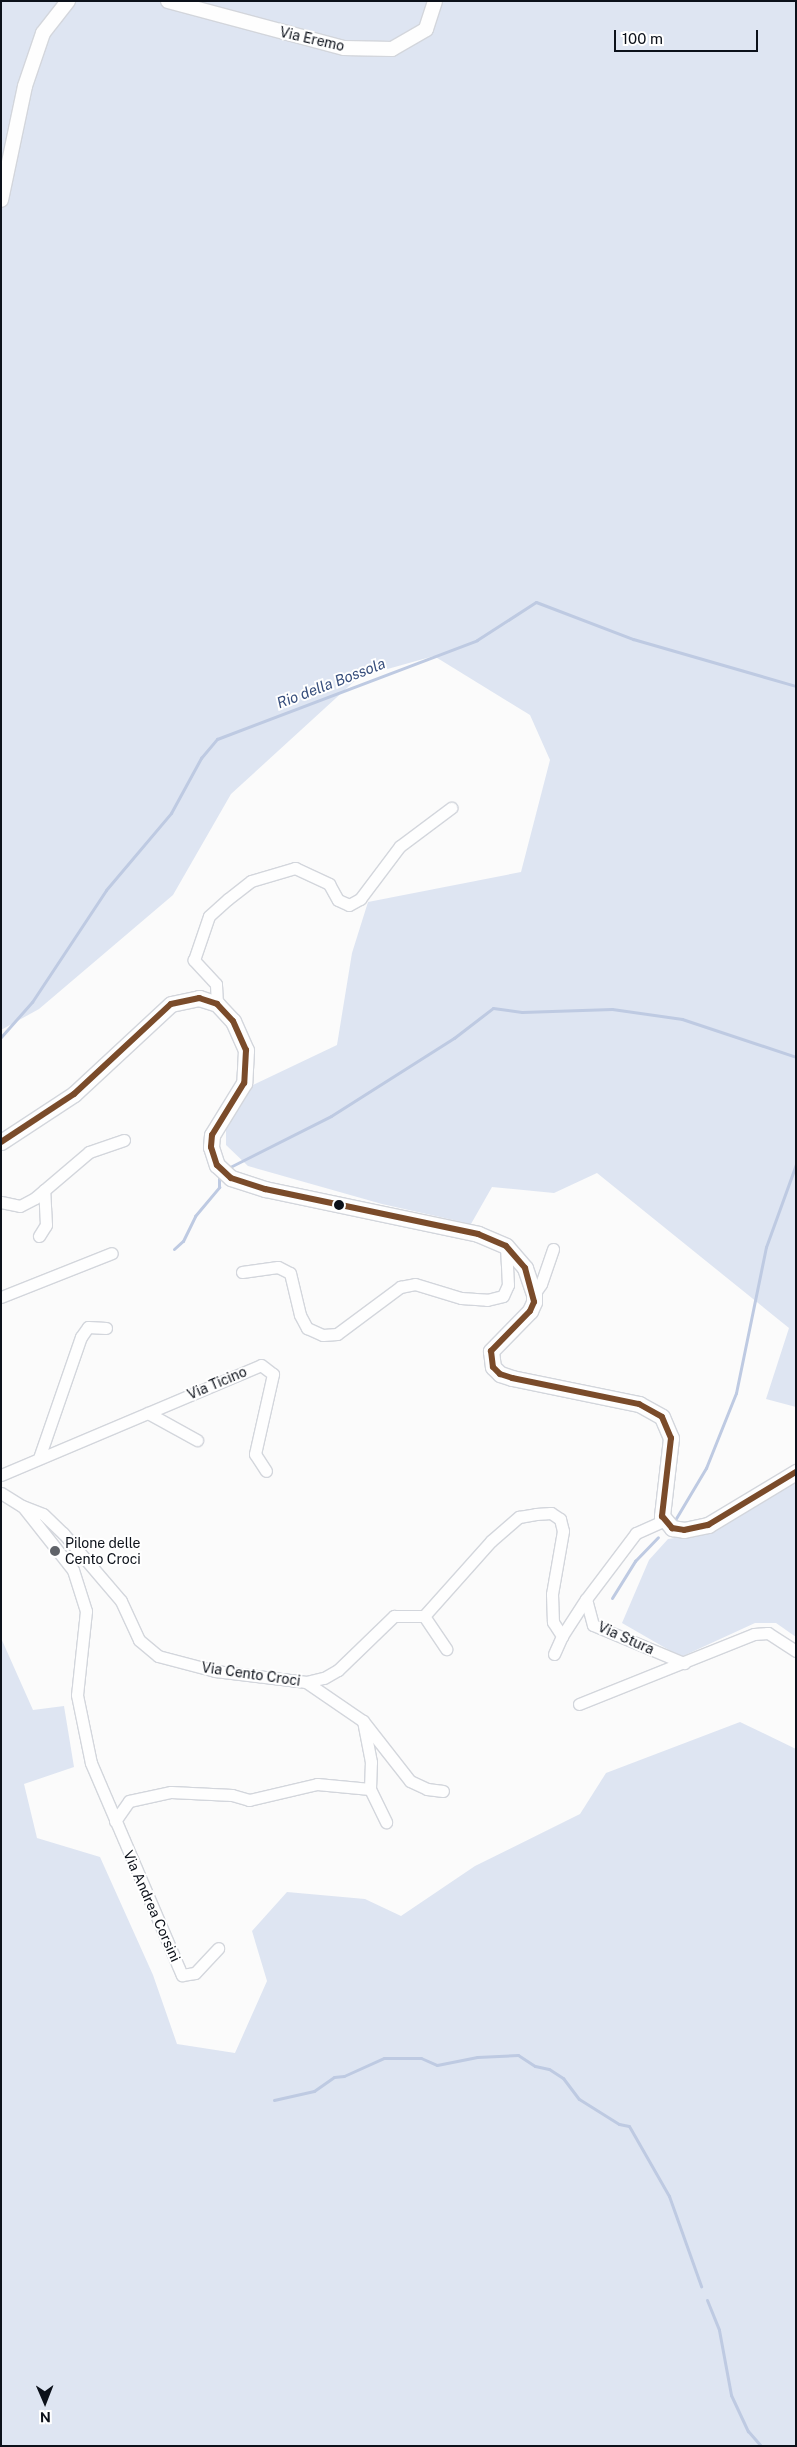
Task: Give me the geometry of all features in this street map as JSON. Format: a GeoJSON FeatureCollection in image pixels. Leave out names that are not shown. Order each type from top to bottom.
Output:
{"type":"FeatureCollection","features":[{"type":"Feature","properties":{"kind":"main road"},"geometry":{"type":"LineString","coordinates":[[1,1142],[82,1088],[171,1004],[199,998],[218,1004],[233,1021],[246,1050],[244,1083],[212,1134],[211,1147],[217,1165],[231,1178],[266,1189],[478,1234],[506,1246],[525,1268],[534,1294],[530,1311],[491,1351],[493,1367],[500,1374],[512,1378],[639,1404],[662,1418],[672,1438],[663,1521],[672,1528],[684,1530],[708,1525],[796,1472]]}},
{"type":"Feature","properties":{"kind":"street"},"geometry":{"type":"LineString","coordinates":[[1,200],[25,86],[42,33],[68,1]]}},
{"type":"Feature","properties":{"kind":"street","name":"Via Eremo"},"geometry":{"type":"LineString","coordinates":[[168,1],[344,48],[392,49],[426,29],[435,1]]}},
{"type":"Feature","properties":{"kind":"street"},"geometry":{"type":"LineString","coordinates":[[218,1004],[216,984],[194,960],[209,916],[228,899],[251,881],[295,868],[330,884],[338,900],[349,905],[360,898],[400,846],[451,808]]}},
{"type":"Feature","properties":{"kind":"street"},"geometry":{"type":"LineString","coordinates":[[1,1202],[20,1206],[44,1190],[89,1152],[124,1140]]}},
{"type":"Feature","properties":{"kind":"street"},"geometry":{"type":"LineString","coordinates":[[40,1236],[46,1225],[44,1190]]}},
{"type":"Feature","properties":{"kind":"street"},"geometry":{"type":"LineString","coordinates":[[242,1272],[278,1267],[290,1273],[300,1315],[307,1328],[323,1336],[337,1334],[400,1288],[415,1284],[461,1298],[487,1300],[503,1296],[508,1285],[506,1246]]}},
{"type":"Feature","properties":{"kind":"street"},"geometry":{"type":"LineString","coordinates":[[534,1294],[541,1284],[553,1249]]}},
{"type":"Feature","properties":{"kind":"street"},"geometry":{"type":"LineString","coordinates":[[1,1297],[112,1252]]}},
{"type":"Feature","properties":{"kind":"street"},"geometry":{"type":"LineString","coordinates":[[39,1458],[81,1337],[88,1327],[106,1328]]}},
{"type":"Feature","properties":{"kind":"street","name":"Via Ticino"},"geometry":{"type":"LineString","coordinates":[[1,1475],[261,1365],[273,1374],[255,1454],[266,1471]]}},
{"type":"Feature","properties":{"kind":"street"},"geometry":{"type":"LineString","coordinates":[[148,1412],[197,1440]]}},
{"type":"Feature","properties":{"kind":"street","name":"Via Cento Croci"},"geometry":{"type":"LineString","coordinates":[[1,1493],[22,1506],[43,1514],[63,1533],[121,1601],[139,1640],[158,1656],[215,1671],[306,1682],[363,1720],[410,1781],[427,1789],[443,1791]]}},
{"type":"Feature","properties":{"kind":"street","name":"Via Andrea Corsini"},"geometry":{"type":"LineString","coordinates":[[22,1506],[73,1570],[86,1611],[77,1695],[91,1763],[182,1975],[195,1973],[218,1948]]}},
{"type":"Feature","properties":{"kind":"street"},"geometry":{"type":"LineString","coordinates":[[306,1682],[324,1678],[338,1670],[394,1616],[424,1616],[490,1540],[519,1517],[551,1513],[560,1519],[563,1531],[552,1594],[553,1622],[562,1636]]}},
{"type":"Feature","properties":{"kind":"street"},"geometry":{"type":"LineString","coordinates":[[554,1654],[562,1636],[586,1598],[636,1533],[663,1521]]}},
{"type":"Feature","properties":{"kind":"street","name":"Via Stura"},"geometry":{"type":"LineString","coordinates":[[586,1598],[593,1625],[684,1663]]}},
{"type":"Feature","properties":{"kind":"street"},"geometry":{"type":"LineString","coordinates":[[424,1616],[446,1649]]}},
{"type":"Feature","properties":{"kind":"street"},"geometry":{"type":"LineString","coordinates":[[579,1704],[754,1634],[768,1633],[796,1651]]}},
{"type":"Feature","properties":{"kind":"street"},"geometry":{"type":"LineString","coordinates":[[363,1720],[370,1762],[370,1789],[386,1822]]}},
{"type":"Feature","properties":{"kind":"street"},"geometry":{"type":"LineString","coordinates":[[115,1821],[129,1801],[171,1792],[232,1795],[249,1800],[317,1784],[370,1789]]}},
{"type":"Feature","properties":{"kind":"shaded area"},"geometry":{"type":"Polygon","coordinates":[[[1,1],[796,1],[796,1407],[766,1399],[789,1328],[597,1173],[554,1193],[492,1187],[471,1224],[382,1204],[248,1166],[226,1145],[226,1121],[253,1085],[337,1045],[352,953],[368,902],[521,872],[550,760],[530,715],[434,656],[359,677],[231,794],[173,895],[39,1009],[1,1030],[1,1]]]}},
{"type":"Feature","properties":{"kind":"shaded area"},"geometry":{"type":"Polygon","coordinates":[[[795,1483],[796,1637],[776,1623],[755,1623],[681,1657],[622,1623],[649,1560],[668,1539],[701,1534],[795,1483]]]}},
{"type":"Feature","properties":{"kind":"shaded area"},"geometry":{"type":"Polygon","coordinates":[[[1,1638],[33,1710],[64,1706],[74,1767],[24,1784],[37,1838],[100,1857],[153,1975],[177,2044],[235,2053],[267,1981],[252,1931],[287,1892],[365,1899],[401,1916],[475,1866],[580,1814],[606,1773],[740,1722],[796,1749],[796,2446],[1,2446],[1,1638]]]}},
{"type":"Feature","properties":{"kind":"waterway","name":"Rio della Bossola"},"geometry":{"type":"LineString","coordinates":[[1,1037],[32,1002],[106,890],[171,813],[201,758],[217,739],[477,640],[536,602],[633,639],[796,686]]}},
{"type":"Feature","properties":{"kind":"waterway"},"geometry":{"type":"LineString","coordinates":[[230,1167],[331,1116],[454,1038],[493,1008],[522,1012],[612,1009],[682,1019],[796,1057]]}},
{"type":"Feature","properties":{"kind":"waterway"},"geometry":{"type":"LineString","coordinates":[[675,1520],[706,1468],[736,1393],[766,1247],[796,1164]]}},
{"type":"Feature","properties":{"kind":"waterway"},"geometry":{"type":"LineString","coordinates":[[174,1249],[183,1241],[195,1216],[219,1187],[219,1178]]}},
{"type":"Feature","properties":{"kind":"waterway"},"geometry":{"type":"LineString","coordinates":[[612,1598],[635,1561],[658,1537]]}},
{"type":"Feature","properties":{"kind":"waterway"},"geometry":{"type":"LineString","coordinates":[[274,2100],[314,2091],[334,2077],[344,2076],[384,2058],[421,2058],[437,2065],[477,2057],[518,2055],[535,2066],[549,2069],[563,2078],[579,2099],[619,2124],[629,2126],[669,2196],[701,2286]]}},
{"type":"Feature","properties":{"kind":"waterway"},"geometry":{"type":"LineString","coordinates":[[707,2300],[719,2330],[731,2395],[748,2431],[761,2446]]}},
{"type":"Feature","properties":{"kind":"transit line"},"geometry":{"type":"LineString","coordinates":[[1,1142],[74,1094],[171,1004],[199,998],[217,1004],[233,1021],[246,1050],[244,1083],[212,1135],[211,1147],[217,1165],[231,1178],[265,1189],[478,1234],[506,1246],[525,1268],[534,1302],[530,1311],[491,1351],[493,1367],[500,1374],[512,1378],[639,1404],[662,1417],[671,1438],[662,1516],[672,1528],[684,1530],[708,1525],[796,1472]]}},
{"type":"Feature","properties":{"kind":"place","name":"Pilone delle Cento Croci"},"geometry":{"type":"Point","coordinates":[55,1551]}}]}
